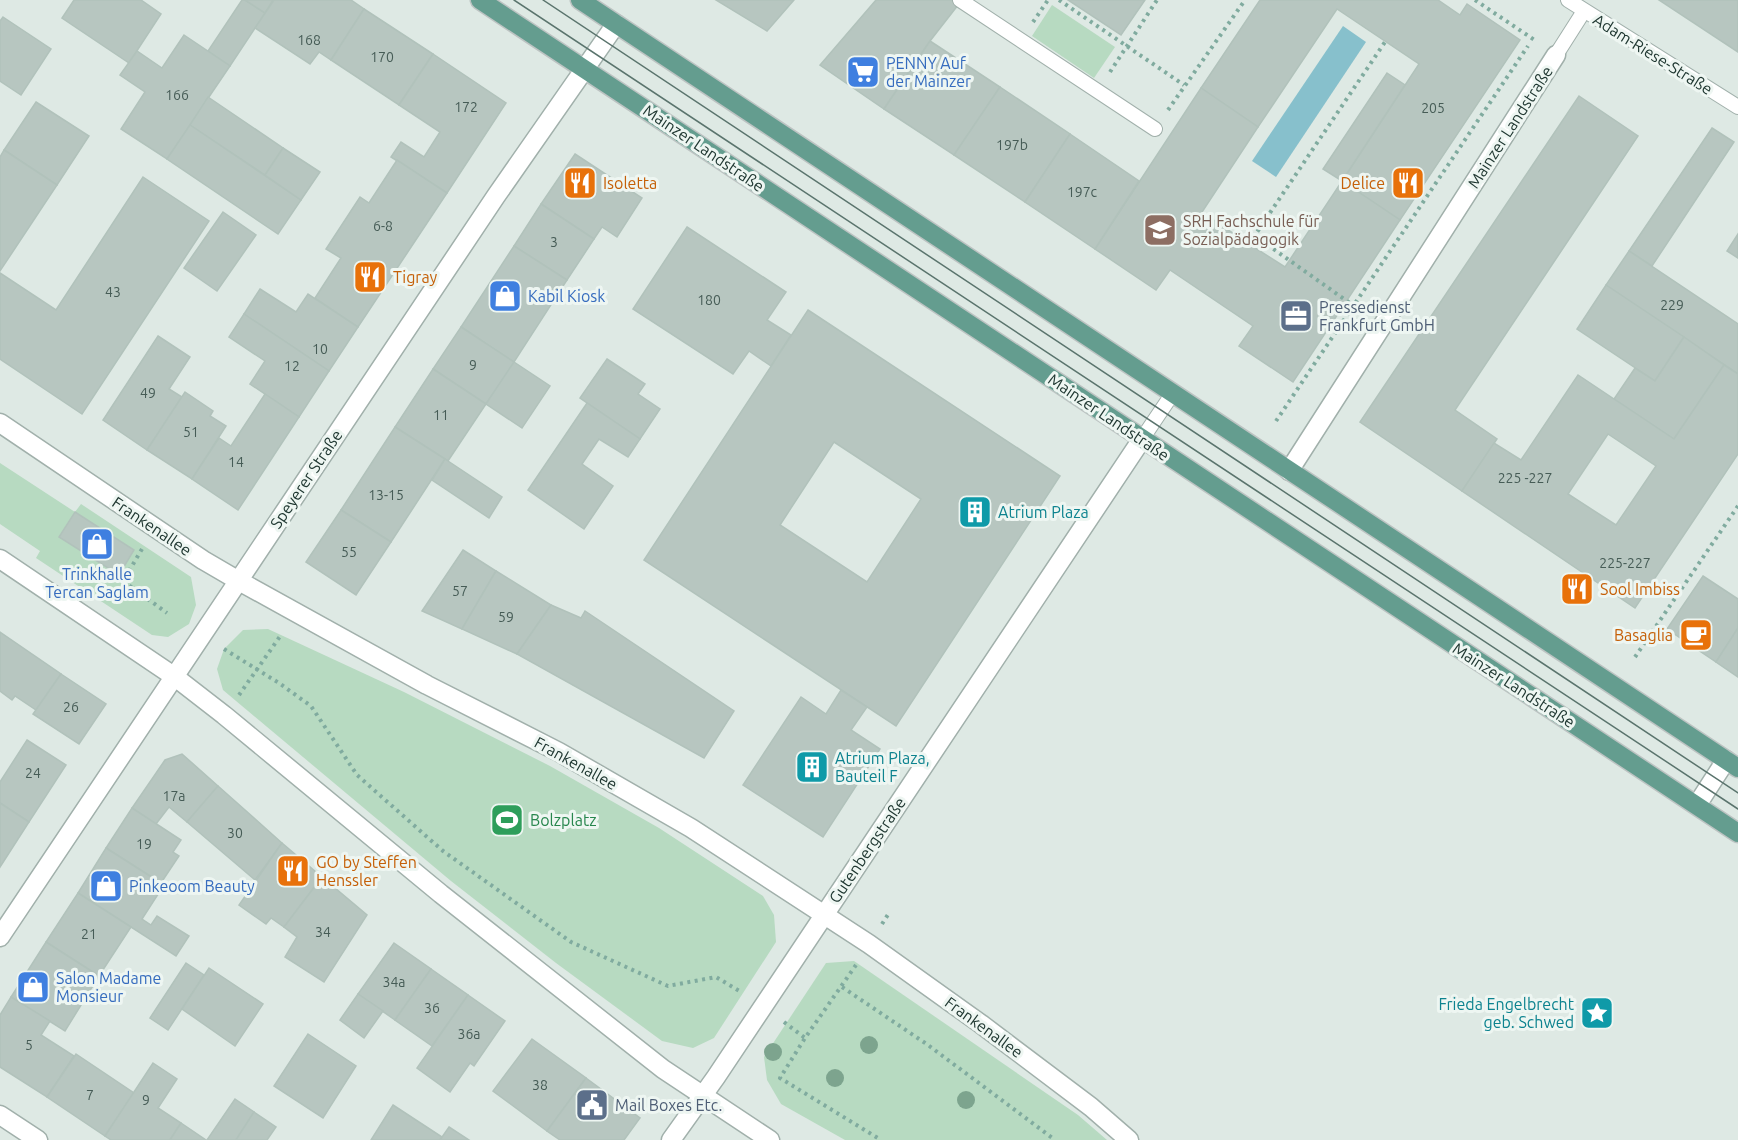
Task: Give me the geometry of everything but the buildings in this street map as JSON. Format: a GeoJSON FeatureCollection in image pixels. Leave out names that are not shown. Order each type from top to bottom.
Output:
{"type":"FeatureCollection","features":[{"type":"Feature","properties":{"kind":"main road","name":"Mainzer Landstraße"},"geometry":{"type":"LineString","coordinates":[[480,0],[1738,833]]}},
{"type":"Feature","properties":{"kind":"main road"},"geometry":{"type":"LineString","coordinates":[[580,0],[1732,764]]}},
{"type":"Feature","properties":{"kind":"street","name":"Speyerer Straße"},"geometry":{"type":"LineString","coordinates":[[0,938],[490,206],[616,24]]}},
{"type":"Feature","properties":{"kind":"street","name":"Mainzer Landstraße"},"geometry":{"type":"LineString","coordinates":[[1289,471],[1556,55]]}},
{"type":"Feature","properties":{"kind":"street","name":"Frankenallee"},"geometry":{"type":"LineString","coordinates":[[0,423],[203,560],[428,685],[559,752],[691,828],[869,944],[981,1024],[1091,1107],[1129,1140]]}},
{"type":"Feature","properties":{"kind":"street","name":"Gutenbergstraße"},"geometry":{"type":"LineString","coordinates":[[670,1140],[703,1096],[1142,439]]}},
{"type":"Feature","properties":{"kind":"street"},"geometry":{"type":"LineString","coordinates":[[0,559],[175,677],[449,901],[663,1069],[770,1140]]}},
{"type":"Feature","properties":{"kind":"street"},"geometry":{"type":"LineString","coordinates":[[1696,805],[1732,764]]}},
{"type":"Feature","properties":{"kind":"street"},"geometry":{"type":"LineString","coordinates":[[0,1114],[38,1140]]}},
{"type":"Feature","properties":{"kind":"lane"},"geometry":{"type":"LineString","coordinates":[[960,0],[1155,129]]}},
{"type":"Feature","properties":{"kind":"lane","name":"Adam-Riese-Straße"},"geometry":{"type":"LineString","coordinates":[[1568,0],[1738,107]]}},
{"type":"Feature","properties":{"kind":"lane"},"geometry":{"type":"LineString","coordinates":[[1556,55],[1584,11]]}},
{"type":"Feature","properties":{"kind":"lane"},"geometry":{"type":"LineString","coordinates":[[1142,439],[1173,393]]}},
{"type":"Feature","properties":{"kind":"path"},"geometry":{"type":"LineString","coordinates":[[1059,0],[1184,86]]}},
{"type":"Feature","properties":{"kind":"path"},"geometry":{"type":"LineString","coordinates":[[1098,90],[1157,0]]}},
{"type":"Feature","properties":{"kind":"path"},"geometry":{"type":"LineString","coordinates":[[1155,129],[1245,0]]}},
{"type":"Feature","properties":{"kind":"path"},"geometry":{"type":"LineString","coordinates":[[1475,0],[1556,55]]}},
{"type":"Feature","properties":{"kind":"path"},"geometry":{"type":"LineString","coordinates":[[1276,421],[1532,39]]}},
{"type":"Feature","properties":{"kind":"path"},"geometry":{"type":"LineString","coordinates":[[1250,244],[1385,42]]}},
{"type":"Feature","properties":{"kind":"path"},"geometry":{"type":"LineString","coordinates":[[1254,236],[1354,306]]}},
{"type":"Feature","properties":{"kind":"path"},"geometry":{"type":"LineString","coordinates":[[1635,657],[1738,506]]}},
{"type":"Feature","properties":{"kind":"path"},"geometry":{"type":"LineString","coordinates":[[144,546],[123,581],[167,613]]}},
{"type":"Feature","properties":{"kind":"path"},"geometry":{"type":"LineString","coordinates":[[235,700],[281,635]]}},
{"type":"Feature","properties":{"kind":"path"},"geometry":{"type":"LineString","coordinates":[[224,649],[310,706],[357,775],[435,843],[571,942],[668,986],[716,977]]}},
{"type":"Feature","properties":{"kind":"path"},"geometry":{"type":"LineString","coordinates":[[881,1140],[780,1077],[842,987],[928,1045],[1055,1140]]}},
{"type":"Feature","properties":{"kind":"green space"},"geometry":{"type":"Polygon","coordinates":[[[1052,5],[1115,47],[1094,78],[1032,36],[1052,5]]]}},
{"type":"Feature","properties":{"kind":"green space"},"geometry":{"type":"Polygon","coordinates":[[[0,463],[75,512],[81,504],[191,577],[196,605],[189,624],[168,637],[152,635],[36,558],[40,551],[0,524],[0,463]]]}},
{"type":"Feature","properties":{"kind":"green space"},"geometry":{"type":"Polygon","coordinates":[[[268,629],[404,692],[550,766],[659,828],[763,896],[774,915],[776,942],[714,1038],[693,1048],[662,1041],[556,963],[451,881],[223,690],[217,669],[224,649],[243,630],[268,629]]]}},
{"type":"Feature","properties":{"kind":"green space"},"geometry":{"type":"Polygon","coordinates":[[[854,961],[1078,1115],[1107,1140],[845,1140],[781,1104],[767,1080],[764,1057],[826,963],[854,961]]]}},
{"type":"Feature","properties":{"kind":"water"},"geometry":{"type":"Polygon","coordinates":[[[1343,26],[1366,42],[1276,177],[1252,161],[1343,26]]]}},
{"type":"Feature","properties":{"kind":"tram line"},"geometry":{"type":"LineString","coordinates":[[514,0],[1738,809]]}},
{"type":"Feature","properties":{"kind":"tram line"},"geometry":{"type":"LineString","coordinates":[[543,0],[1738,793]]}},
{"type":"Feature","properties":{"kind":"place","name":"PENNY Auf der Mainzer"},"geometry":{"type":"Point","coordinates":[863,72]}},
{"type":"Feature","properties":{"kind":"place","name":"Isoletta"},"geometry":{"type":"Point","coordinates":[580,183]}},
{"type":"Feature","properties":{"kind":"place","name":"Delice"},"geometry":{"type":"Point","coordinates":[1408,183]}},
{"type":"Feature","properties":{"kind":"place","name":"SRH Fachschule für Sozialpädagogik"},"geometry":{"type":"Point","coordinates":[1160,230]}},
{"type":"Feature","properties":{"kind":"place","name":"Tigray"},"geometry":{"type":"Point","coordinates":[370,277]}},
{"type":"Feature","properties":{"kind":"place","name":"Kabil Kiosk"},"geometry":{"type":"Point","coordinates":[505,296]}},
{"type":"Feature","properties":{"kind":"place","name":"Pressedienst Frankfurt GmbH"},"geometry":{"type":"Point","coordinates":[1296,316]}},
{"type":"Feature","properties":{"kind":"place","name":"Atrium Plaza"},"geometry":{"type":"Point","coordinates":[975,512]}},
{"type":"Feature","properties":{"kind":"place","name":"Trinkhalle Tercan Saglam"},"geometry":{"type":"Point","coordinates":[97,544]}},
{"type":"Feature","properties":{"kind":"place","name":"Sool Imbiss"},"geometry":{"type":"Point","coordinates":[1577,589]}},
{"type":"Feature","properties":{"kind":"place","name":"Basaglia"},"geometry":{"type":"Point","coordinates":[1696,635]}},
{"type":"Feature","properties":{"kind":"place","name":"Atrium Plaza, Bauteil F"},"geometry":{"type":"Point","coordinates":[812,767]}},
{"type":"Feature","properties":{"kind":"place","name":"Bolzplatz"},"geometry":{"type":"Point","coordinates":[507,820]}},
{"type":"Feature","properties":{"kind":"place","name":"GO by Steffen Henssler"},"geometry":{"type":"Point","coordinates":[293,871]}},
{"type":"Feature","properties":{"kind":"place","name":"Pinkeoom Beauty"},"geometry":{"type":"Point","coordinates":[106,886]}},
{"type":"Feature","properties":{"kind":"place","name":"Salon Madame Monsieur"},"geometry":{"type":"Point","coordinates":[33,987]}},
{"type":"Feature","properties":{"kind":"place","name":"Frieda Engelbrecht geb. Schwed"},"geometry":{"type":"Point","coordinates":[1597,1013]}},
{"type":"Feature","properties":{"kind":"place","name":"Mail Boxes Etc."},"geometry":{"type":"Point","coordinates":[592,1105]}}]}
